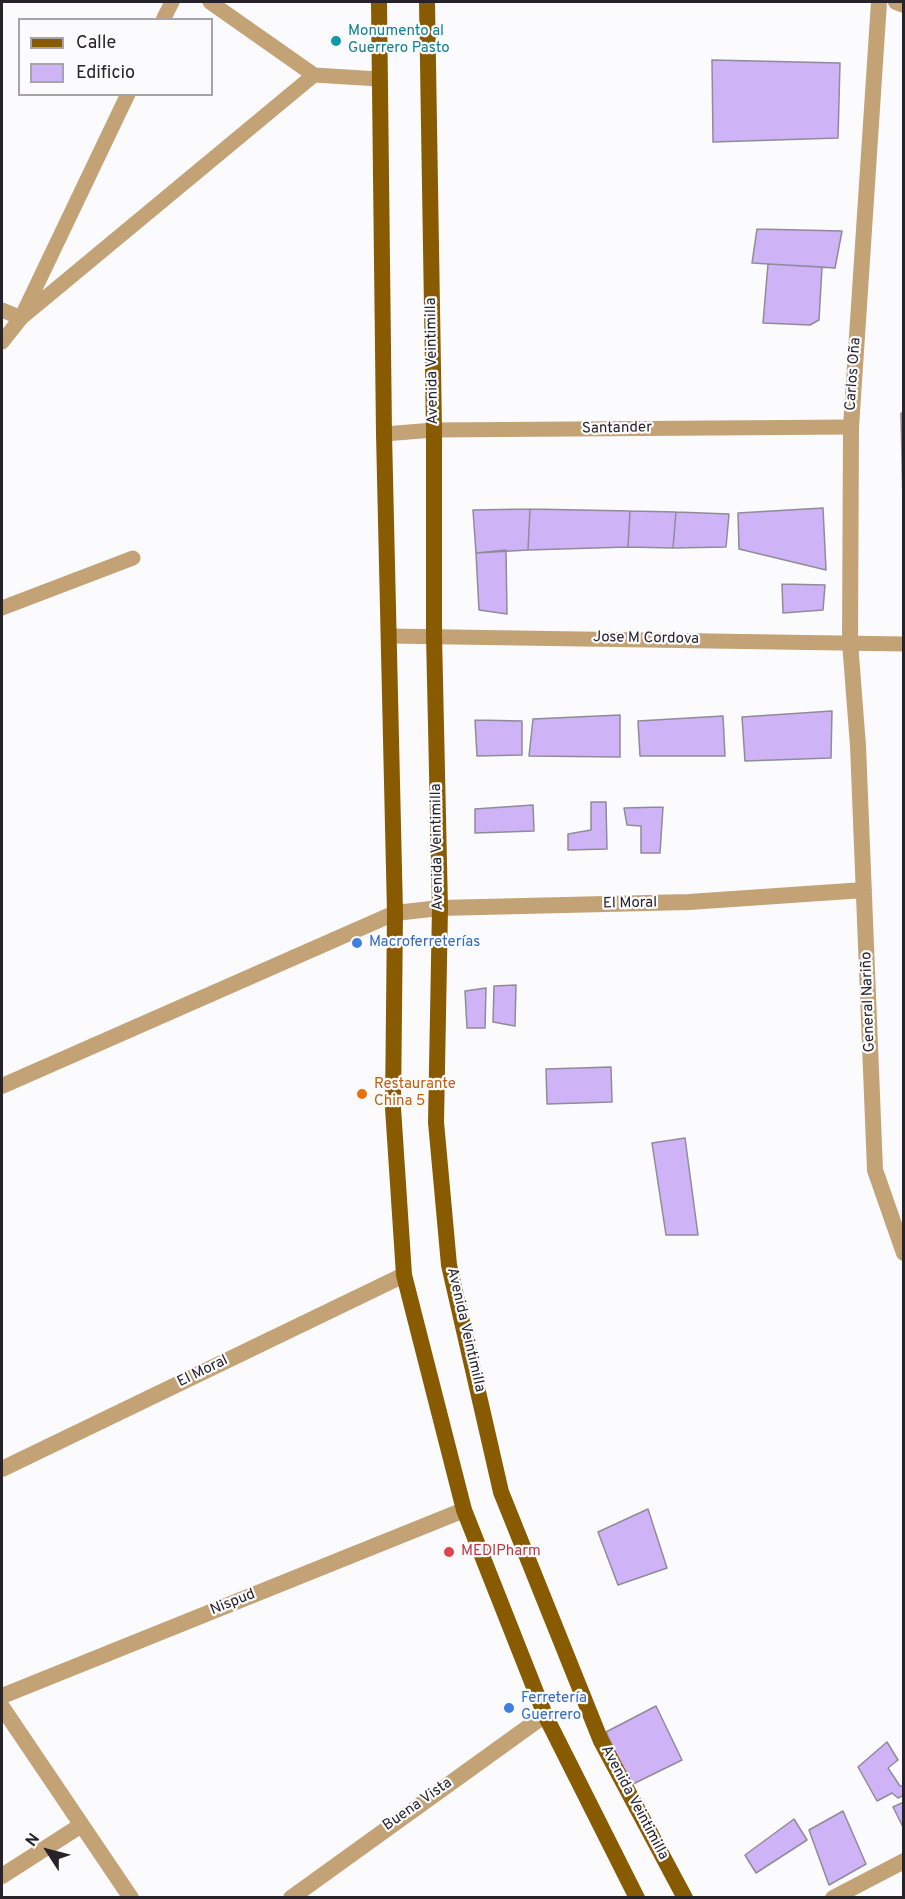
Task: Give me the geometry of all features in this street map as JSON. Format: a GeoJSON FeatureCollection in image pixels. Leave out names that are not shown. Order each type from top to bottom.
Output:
{"type":"FeatureCollection","features":[{"type":"Feature","properties":{"kind":"main road"},"geometry":{"type":"LineString","coordinates":[[379,2],[384,434],[395,913],[393,1108],[404,1275],[464,1510],[545,1715],[637,1898]]}},
{"type":"Feature","properties":{"kind":"main road","name":"Avenida Veintimilla"},"geometry":{"type":"LineString","coordinates":[[427,2],[434,430],[434,635],[440,908],[436,1122],[449,1265],[501,1492],[601,1741],[685,1898]]}},
{"type":"Feature","properties":{"kind":"street","name":"Carlos Oña"},"geometry":{"type":"LineString","coordinates":[[858,746],[850,642],[851,427],[879,2]]}},
{"type":"Feature","properties":{"kind":"street"},"geometry":{"type":"LineString","coordinates":[[896,2],[903,5]]}},
{"type":"Feature","properties":{"kind":"street","name":"General Nariño"},"geometry":{"type":"LineString","coordinates":[[858,746],[875,1170],[903,1253]]}},
{"type":"Feature","properties":{"kind":"street","name":"El Moral"},"geometry":{"type":"LineString","coordinates":[[2,1086],[395,913],[440,908],[689,902],[864,890]]}},
{"type":"Feature","properties":{"kind":"street","name":"El Moral"},"geometry":{"type":"LineString","coordinates":[[2,1468],[404,1275]]}},
{"type":"Feature","properties":{"kind":"street","name":"Nispud"},"geometry":{"type":"LineString","coordinates":[[2,1696],[464,1510]]}},
{"type":"Feature","properties":{"kind":"street"},"geometry":{"type":"LineString","coordinates":[[2,1707],[80,1826],[131,1898]]}},
{"type":"Feature","properties":{"kind":"street","name":"Buena Vista"},"geometry":{"type":"LineString","coordinates":[[291,1898],[545,1715]]}},
{"type":"Feature","properties":{"kind":"street"},"geometry":{"type":"LineString","coordinates":[[2,1876],[80,1826]]}},
{"type":"Feature","properties":{"kind":"street"},"geometry":{"type":"LineString","coordinates":[[833,1898],[903,1861]]}},
{"type":"Feature","properties":{"kind":"lane"},"geometry":{"type":"LineString","coordinates":[[165,18],[172,2]]}},
{"type":"Feature","properties":{"kind":"lane"},"geometry":{"type":"LineString","coordinates":[[210,2],[314,75],[380,79]]}},
{"type":"Feature","properties":{"kind":"lane"},"geometry":{"type":"LineString","coordinates":[[2,342],[21,318],[314,75]]}},
{"type":"Feature","properties":{"kind":"lane"},"geometry":{"type":"LineString","coordinates":[[21,318],[127,96]]}},
{"type":"Feature","properties":{"kind":"lane"},"geometry":{"type":"LineString","coordinates":[[2,310],[21,318]]}},
{"type":"Feature","properties":{"kind":"lane","name":"Santander"},"geometry":{"type":"LineString","coordinates":[[384,434],[434,430],[851,427]]}},
{"type":"Feature","properties":{"kind":"lane"},"geometry":{"type":"LineString","coordinates":[[2,608],[133,558]]}},
{"type":"Feature","properties":{"kind":"lane","name":"Jose M Cordova"},"geometry":{"type":"LineString","coordinates":[[389,636],[903,644]]}},
{"type":"Feature","properties":{"kind":"building"},"geometry":{"type":"Polygon","coordinates":[[[712,60],[840,63],[838,138],[713,142],[712,60]]]}},
{"type":"Feature","properties":{"kind":"building"},"geometry":{"type":"Polygon","coordinates":[[[757,229],[842,231],[835,268],[752,263],[757,229]]]}},
{"type":"Feature","properties":{"kind":"building"},"geometry":{"type":"Polygon","coordinates":[[[768,264],[822,267],[819,320],[810,325],[763,323],[768,264]]]}},
{"type":"Feature","properties":{"kind":"building"},"geometry":{"type":"Polygon","coordinates":[[[901,413],[904,413],[904,553],[901,413]]]}},
{"type":"Feature","properties":{"kind":"building"},"geometry":{"type":"Polygon","coordinates":[[[823,508],[826,570],[739,549],[738,513],[823,508]]]}},
{"type":"Feature","properties":{"kind":"building"},"geometry":{"type":"Polygon","coordinates":[[[530,509],[630,511],[628,547],[528,550],[530,509]]]}},
{"type":"Feature","properties":{"kind":"building"},"geometry":{"type":"Polygon","coordinates":[[[530,509],[528,550],[476,553],[473,510],[530,509]]]}},
{"type":"Feature","properties":{"kind":"building"},"geometry":{"type":"Polygon","coordinates":[[[630,511],[676,512],[673,548],[628,547],[630,511]]]}},
{"type":"Feature","properties":{"kind":"building"},"geometry":{"type":"Polygon","coordinates":[[[676,512],[729,514],[726,547],[673,548],[676,512]]]}},
{"type":"Feature","properties":{"kind":"building"},"geometry":{"type":"Polygon","coordinates":[[[506,550],[507,614],[479,610],[476,553],[506,550]]]}},
{"type":"Feature","properties":{"kind":"building"},"geometry":{"type":"Polygon","coordinates":[[[782,584],[825,585],[823,610],[783,613],[782,584]]]}},
{"type":"Feature","properties":{"kind":"building"},"geometry":{"type":"Polygon","coordinates":[[[832,711],[831,758],[745,761],[742,717],[832,711]]]}},
{"type":"Feature","properties":{"kind":"building"},"geometry":{"type":"Polygon","coordinates":[[[620,715],[620,757],[529,756],[533,719],[620,715]]]}},
{"type":"Feature","properties":{"kind":"building"},"geometry":{"type":"Polygon","coordinates":[[[723,716],[725,756],[640,756],[638,721],[723,716]]]}},
{"type":"Feature","properties":{"kind":"building"},"geometry":{"type":"Polygon","coordinates":[[[475,720],[522,721],[522,755],[477,756],[475,720]]]}},
{"type":"Feature","properties":{"kind":"building"},"geometry":{"type":"Polygon","coordinates":[[[591,802],[606,802],[607,849],[568,850],[568,834],[591,830],[591,802]]]}},
{"type":"Feature","properties":{"kind":"building"},"geometry":{"type":"Polygon","coordinates":[[[533,805],[534,831],[475,833],[475,809],[533,805]]]}},
{"type":"Feature","properties":{"kind":"building"},"geometry":{"type":"Polygon","coordinates":[[[663,807],[660,853],[641,853],[641,826],[627,825],[624,808],[663,807]]]}},
{"type":"Feature","properties":{"kind":"building"},"geometry":{"type":"Polygon","coordinates":[[[516,985],[515,1026],[493,1022],[494,986],[516,985]]]}},
{"type":"Feature","properties":{"kind":"building"},"geometry":{"type":"Polygon","coordinates":[[[486,988],[485,1028],[467,1028],[465,991],[486,988]]]}},
{"type":"Feature","properties":{"kind":"building"},"geometry":{"type":"Polygon","coordinates":[[[611,1067],[612,1102],[547,1104],[546,1069],[611,1067]]]}},
{"type":"Feature","properties":{"kind":"building"},"geometry":{"type":"Polygon","coordinates":[[[685,1138],[698,1235],[666,1235],[652,1143],[685,1138]]]}},
{"type":"Feature","properties":{"kind":"building"},"geometry":{"type":"Polygon","coordinates":[[[648,1509],[667,1568],[618,1585],[598,1532],[648,1509]]]}},
{"type":"Feature","properties":{"kind":"building"},"geometry":{"type":"Polygon","coordinates":[[[656,1706],[682,1760],[631,1785],[606,1732],[656,1706]]]}},
{"type":"Feature","properties":{"kind":"building"},"geometry":{"type":"Polygon","coordinates":[[[887,1742],[898,1760],[888,1768],[900,1786],[904,1786],[904,1795],[898,1798],[892,1793],[877,1801],[858,1767],[887,1742]]]}},
{"type":"Feature","properties":{"kind":"building"},"geometry":{"type":"Polygon","coordinates":[[[904,1802],[904,1829],[893,1807],[904,1802]]]}},
{"type":"Feature","properties":{"kind":"building"},"geometry":{"type":"Polygon","coordinates":[[[843,1811],[866,1864],[829,1885],[809,1830],[843,1811]]]}},
{"type":"Feature","properties":{"kind":"building"},"geometry":{"type":"Polygon","coordinates":[[[794,1819],[807,1840],[756,1873],[745,1855],[794,1819]]]}},
{"type":"Feature","properties":{"kind":"place","name":"Monumento al Guerrero Pasto"},"geometry":{"type":"Point","coordinates":[336,41]}},
{"type":"Feature","properties":{"kind":"place","name":"Macroferreterías"},"geometry":{"type":"Point","coordinates":[357,943]}},
{"type":"Feature","properties":{"kind":"place","name":"Restaurante China 5"},"geometry":{"type":"Point","coordinates":[362,1094]}},
{"type":"Feature","properties":{"kind":"place","name":"MEDIPharm"},"geometry":{"type":"Point","coordinates":[449,1552]}},
{"type":"Feature","properties":{"kind":"place","name":"Ferretería Guerrero"},"geometry":{"type":"Point","coordinates":[509,1708]}}]}
